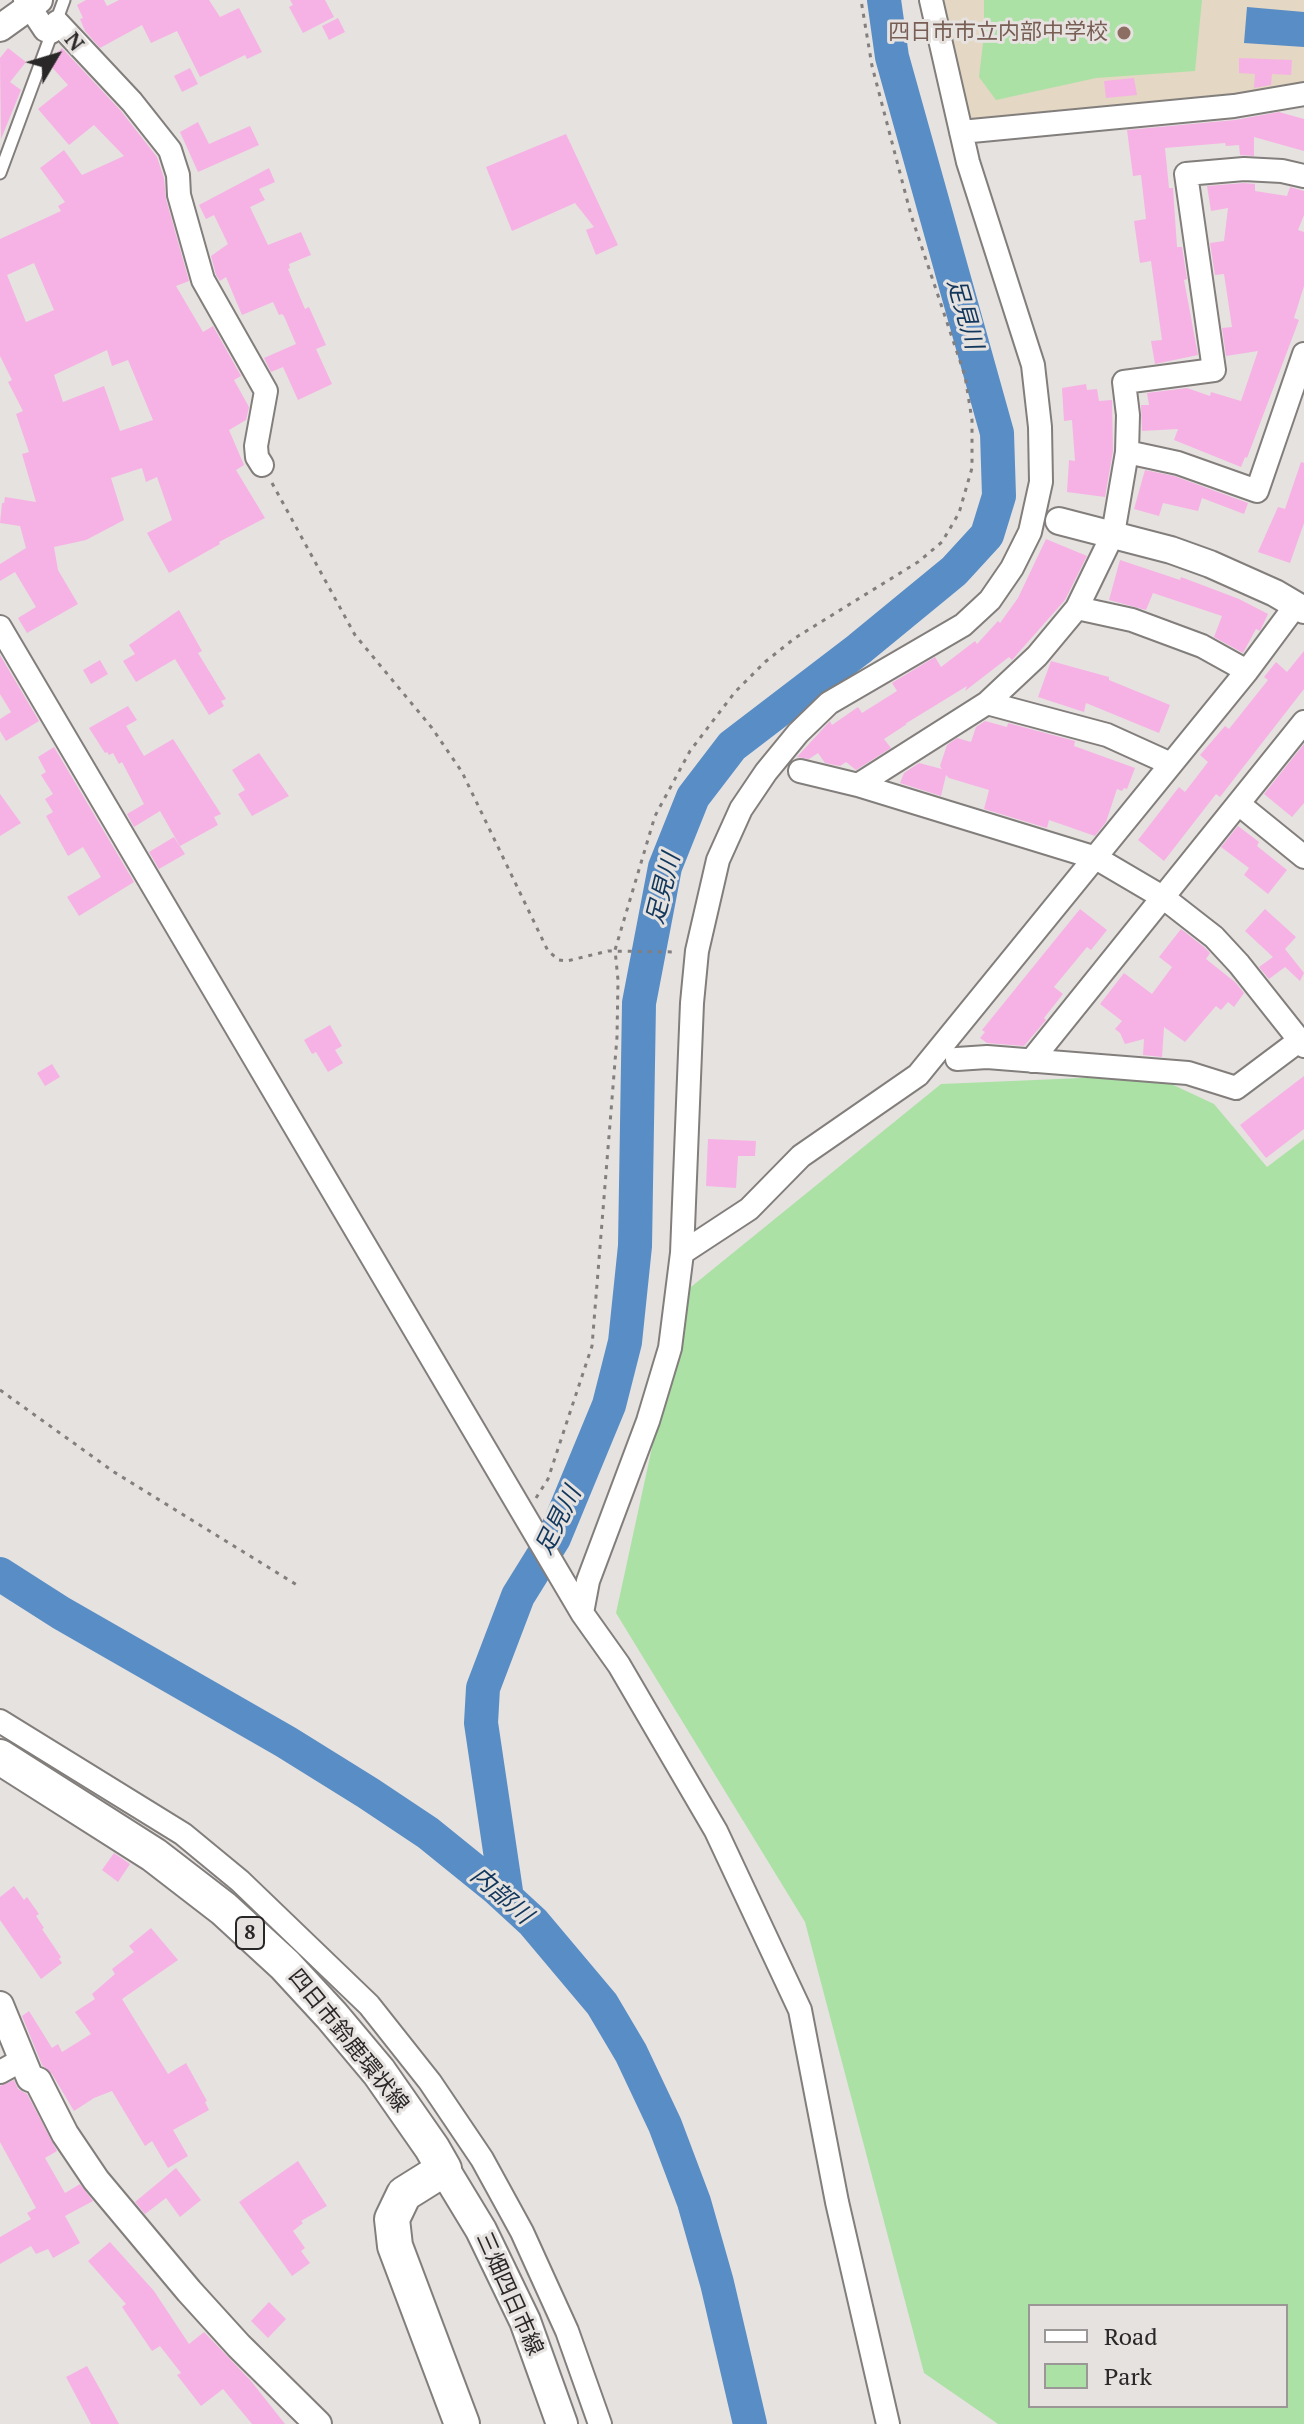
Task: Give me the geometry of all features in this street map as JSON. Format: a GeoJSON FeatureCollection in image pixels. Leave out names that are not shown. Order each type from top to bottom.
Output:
{"type":"FeatureCollection","features":[{"type":"Feature","properties":{"kind":"main road","name":"四日市鈴鹿環状線"},"geometry":{"type":"LineString","coordinates":[[0,1757],[154,1855],[224,1909],[285,1965],[379,2072],[444,2169]]}},
{"type":"Feature","properties":{"kind":"main road"},"geometry":{"type":"LineString","coordinates":[[444,2169],[404,2194],[392,2219],[395,2246],[462,2424]]}},
{"type":"Feature","properties":{"kind":"main road","name":"三畑四日市線"},"geometry":{"type":"LineString","coordinates":[[444,2169],[481,2230],[525,2321],[562,2424]]}},
{"type":"Feature","properties":{"kind":"street"},"geometry":{"type":"LineString","coordinates":[[579,1607],[648,1421],[670,1348],[682,1253],[692,1003],[697,951],[718,860],[741,809],[766,772],[798,733],[829,703],[963,625],[990,600],[1012,568],[1030,532],[1041,482],[1040,427],[1033,365],[961,132],[931,0]]}},
{"type":"Feature","properties":{"kind":"street"},"geometry":{"type":"LineString","coordinates":[[0,28],[31,3],[45,30],[54,27],[132,102],[170,150],[203,280],[266,391],[256,446],[262,465]]}},
{"type":"Feature","properties":{"kind":"street"},"geometry":{"type":"LineString","coordinates":[[961,132],[1298,99]]}},
{"type":"Feature","properties":{"kind":"street"},"geometry":{"type":"LineString","coordinates":[[858,785],[987,703],[1037,656],[1077,608],[1113,534],[1127,452],[1128,415],[1124,382],[1214,370],[1186,174],[1244,169],[1282,171],[1304,176]]}},
{"type":"Feature","properties":{"kind":"street"},"geometry":{"type":"LineString","coordinates":[[1127,452],[1178,463],[1257,491],[1300,379],[1304,354]]}},
{"type":"Feature","properties":{"kind":"street"},"geometry":{"type":"LineString","coordinates":[[682,1253],[749,1209],[801,1156],[918,1075],[1301,601],[1171,550],[1059,521]]}},
{"type":"Feature","properties":{"kind":"street"},"geometry":{"type":"LineString","coordinates":[[1077,608],[1132,620],[1202,646],[1247,671]]}},
{"type":"Feature","properties":{"kind":"street"},"geometry":{"type":"LineString","coordinates":[[0,627],[529,1523],[579,1607],[619,1665],[716,1831],[800,2010],[837,2202],[888,2424]]}},
{"type":"Feature","properties":{"kind":"street"},"geometry":{"type":"LineString","coordinates":[[987,703],[1107,735],[1171,764]]}},
{"type":"Feature","properties":{"kind":"street"},"geometry":{"type":"LineString","coordinates":[[1031,1061],[1304,722]]}},
{"type":"Feature","properties":{"kind":"street"},"geometry":{"type":"LineString","coordinates":[[800,771],[858,785],[1096,858],[1164,898],[1214,937],[1302,1043],[1236,1088],[1188,1073],[987,1057],[957,1059]]}},
{"type":"Feature","properties":{"kind":"street"},"geometry":{"type":"LineString","coordinates":[[1240,805],[1304,857]]}},
{"type":"Feature","properties":{"kind":"street"},"geometry":{"type":"LineString","coordinates":[[0,1721],[183,1834],[240,1881],[369,2005],[430,2082],[482,2159],[522,2232],[567,2331],[600,2424]]}},
{"type":"Feature","properties":{"kind":"street"},"geometry":{"type":"LineString","coordinates":[[0,2005],[11,2066],[38,2081],[65,2134],[96,2180],[229,2335],[318,2424]]}},
{"type":"Feature","properties":{"kind":"lane"},"geometry":{"type":"LineString","coordinates":[[0,173],[64,0]]}},
{"type":"Feature","properties":{"kind":"path"},"geometry":{"type":"LineString","coordinates":[[529,1523],[548,1479],[592,1346],[617,1037],[615,950],[655,816],[682,763],[709,724],[756,670],[795,638],[931,552],[949,532],[969,483],[972,420],[965,376],[904,190],[872,66],[861,0]]}},
{"type":"Feature","properties":{"kind":"path"},"geometry":{"type":"LineString","coordinates":[[262,465],[355,635],[432,728],[462,772],[548,951],[559,960],[567,961],[615,950],[687,952]]}},
{"type":"Feature","properties":{"kind":"path"},"geometry":{"type":"LineString","coordinates":[[0,1390],[114,1472],[297,1585]]}},
{"type":"Feature","properties":{"kind":"shaded area","name":"四日市市立内部中学校"},"geometry":{"type":"Polygon","coordinates":[[[936,0],[1304,0],[1304,85],[1256,97],[970,125],[936,0]]]}},
{"type":"Feature","properties":{"kind":"green space"},"geometry":{"type":"Polygon","coordinates":[[[984,0],[1202,0],[1195,71],[1096,78],[996,100],[979,77],[984,0]]]}},
{"type":"Feature","properties":{"kind":"green space"},"geometry":{"type":"Polygon","coordinates":[[[1152,1075],[1214,1104],[1267,1167],[1304,1139],[1304,2424],[998,2424],[924,2373],[805,1922],[616,1613],[686,1291],[941,1084],[1152,1075]]]}},
{"type":"Feature","properties":{"kind":"water"},"geometry":{"type":"Polygon","coordinates":[[[1247,7],[1304,12],[1304,47],[1244,43],[1247,7]]]}},
{"type":"Feature","properties":{"kind":"building"},"geometry":{"type":"Polygon","coordinates":[[[86,0],[104,0],[107,6],[119,0],[209,0],[220,17],[239,8],[262,52],[247,59],[245,55],[200,77],[177,31],[151,43],[142,25],[100,48],[85,31],[80,19],[83,18],[77,5],[86,0]]]}},
{"type":"Feature","properties":{"kind":"building"},"geometry":{"type":"Polygon","coordinates":[[[290,0],[325,0],[334,17],[303,33],[289,7],[293,5],[290,0]]]}},
{"type":"Feature","properties":{"kind":"building"},"geometry":{"type":"Polygon","coordinates":[[[338,18],[345,32],[329,40],[322,26],[338,18]]]}},
{"type":"Feature","properties":{"kind":"building"},"geometry":{"type":"Polygon","coordinates":[[[8,48],[26,62],[10,82],[21,90],[1,139],[0,58],[8,48]]]}},
{"type":"Feature","properties":{"kind":"building"},"geometry":{"type":"Polygon","coordinates":[[[62,48],[121,111],[157,157],[189,281],[176,286],[203,332],[213,326],[241,376],[234,380],[249,407],[246,420],[229,430],[244,465],[236,470],[265,518],[169,573],[147,533],[172,520],[157,477],[146,482],[142,468],[111,478],[124,520],[86,540],[54,547],[58,570],[78,604],[27,633],[18,618],[36,607],[15,572],[0,581],[0,564],[26,548],[20,526],[0,523],[2,503],[5,497],[36,502],[22,454],[29,452],[16,414],[23,411],[8,382],[12,380],[0,356],[0,239],[61,211],[58,206],[65,202],[40,168],[64,150],[82,175],[124,156],[94,125],[69,145],[38,109],[68,85],[49,64],[62,48]],[[34,263],[7,275],[26,322],[54,310],[34,263]],[[107,350],[54,375],[63,402],[104,386],[120,431],[153,420],[128,360],[112,366],[107,350]]]}},
{"type":"Feature","properties":{"kind":"building"},"geometry":{"type":"Polygon","coordinates":[[[1239,58],[1292,60],[1291,75],[1272,74],[1271,85],[1254,88],[1255,74],[1239,73],[1239,58]]]}},
{"type":"Feature","properties":{"kind":"building"},"geometry":{"type":"Polygon","coordinates":[[[190,68],[198,84],[182,92],[174,76],[190,68]]]}},
{"type":"Feature","properties":{"kind":"building"},"geometry":{"type":"Polygon","coordinates":[[[1134,78],[1137,95],[1106,98],[1104,81],[1134,78]]]}},
{"type":"Feature","properties":{"kind":"building"},"geometry":{"type":"Polygon","coordinates":[[[1279,112],[1304,119],[1304,151],[1254,137],[1254,156],[1240,155],[1239,145],[1226,146],[1225,143],[1165,148],[1169,188],[1173,188],[1177,247],[1182,247],[1187,279],[1184,280],[1198,355],[1155,364],[1151,341],[1162,340],[1151,261],[1140,263],[1134,221],[1146,219],[1141,175],[1133,176],[1127,130],[1235,120],[1279,112]]]}},
{"type":"Feature","properties":{"kind":"building"},"geometry":{"type":"Polygon","coordinates":[[[198,122],[209,144],[250,126],[259,145],[198,172],[180,132],[198,122]]]}},
{"type":"Feature","properties":{"kind":"building"},"geometry":{"type":"Polygon","coordinates":[[[566,134],[618,245],[596,255],[586,230],[594,227],[575,203],[512,231],[486,167],[566,134]]]}},
{"type":"Feature","properties":{"kind":"building"},"geometry":{"type":"Polygon","coordinates":[[[269,168],[275,182],[259,189],[265,200],[250,207],[268,245],[301,232],[311,255],[289,264],[288,269],[305,309],[309,307],[326,345],[316,349],[332,384],[298,400],[283,367],[271,372],[264,358],[296,344],[284,316],[279,315],[273,302],[242,315],[226,277],[220,281],[216,275],[211,256],[228,244],[214,215],[206,219],[199,205],[269,168]]]}},
{"type":"Feature","properties":{"kind":"building"},"geometry":{"type":"Polygon","coordinates":[[[1255,184],[1255,191],[1287,196],[1290,187],[1304,191],[1304,215],[1298,230],[1304,232],[1304,286],[1294,318],[1299,320],[1241,467],[1174,440],[1178,429],[1142,431],[1141,405],[1149,405],[1147,393],[1187,388],[1241,401],[1258,351],[1226,356],[1222,328],[1232,327],[1224,274],[1215,275],[1210,243],[1224,241],[1228,208],[1211,211],[1207,186],[1255,184]]]}},
{"type":"Feature","properties":{"kind":"building"},"geometry":{"type":"Polygon","coordinates":[[[1086,384],[1087,390],[1097,389],[1099,401],[1112,400],[1113,451],[1105,497],[1067,492],[1069,460],[1075,461],[1072,420],[1064,421],[1062,388],[1086,384]]]}},
{"type":"Feature","properties":{"kind":"building"},"geometry":{"type":"Polygon","coordinates":[[[1301,462],[1304,463],[1304,523],[1290,563],[1258,552],[1278,507],[1285,509],[1301,462]]]}},
{"type":"Feature","properties":{"kind":"building"},"geometry":{"type":"Polygon","coordinates":[[[1145,470],[1174,476],[1248,503],[1244,514],[1202,498],[1198,511],[1163,503],[1159,516],[1134,509],[1145,470]]]}},
{"type":"Feature","properties":{"kind":"building"},"geometry":{"type":"Polygon","coordinates":[[[1046,539],[1087,556],[1065,600],[1012,660],[1009,657],[965,691],[967,686],[905,724],[884,739],[891,748],[856,770],[846,762],[840,766],[825,763],[818,753],[809,759],[797,757],[830,721],[832,725],[858,707],[862,713],[897,691],[892,683],[935,657],[941,667],[975,641],[977,644],[998,621],[1000,623],[1018,598],[1046,539]]]}},
{"type":"Feature","properties":{"kind":"building"},"geometry":{"type":"Polygon","coordinates":[[[1120,560],[1180,580],[1181,577],[1239,599],[1268,614],[1260,631],[1256,629],[1243,653],[1214,637],[1222,616],[1153,593],[1146,610],[1109,600],[1120,560]]]}},
{"type":"Feature","properties":{"kind":"building"},"geometry":{"type":"Polygon","coordinates":[[[179,610],[202,651],[198,653],[226,699],[221,701],[224,706],[209,715],[175,659],[136,682],[123,661],[135,654],[129,645],[179,610]]]}},
{"type":"Feature","properties":{"kind":"building"},"geometry":{"type":"Polygon","coordinates":[[[1304,651],[1304,689],[1220,797],[1216,794],[1164,861],[1138,840],[1179,787],[1185,792],[1208,762],[1200,755],[1225,726],[1229,729],[1268,680],[1264,677],[1276,662],[1287,672],[1304,651]]]}},
{"type":"Feature","properties":{"kind":"building"},"geometry":{"type":"Polygon","coordinates":[[[0,655],[39,721],[6,741],[0,731],[0,719],[11,712],[0,694],[0,655]]]}},
{"type":"Feature","properties":{"kind":"building"},"geometry":{"type":"Polygon","coordinates":[[[100,660],[108,674],[91,684],[83,670],[100,660]]]}},
{"type":"Feature","properties":{"kind":"building"},"geometry":{"type":"Polygon","coordinates":[[[1051,661],[1109,677],[1109,680],[1170,705],[1159,733],[1086,703],[1084,712],[1038,697],[1051,661]]]}},
{"type":"Feature","properties":{"kind":"building"},"geometry":{"type":"Polygon","coordinates":[[[128,706],[137,720],[126,726],[144,756],[173,739],[221,814],[214,817],[218,825],[180,846],[160,811],[134,827],[127,814],[144,804],[122,762],[119,764],[113,753],[105,753],[89,728],[128,706]]]}},
{"type":"Feature","properties":{"kind":"building"},"geometry":{"type":"Polygon","coordinates":[[[985,721],[1007,727],[1008,723],[1075,741],[1074,746],[1135,768],[1127,789],[1117,789],[1106,822],[1095,836],[1049,820],[1047,828],[984,809],[989,790],[946,775],[941,796],[900,783],[904,773],[919,763],[942,769],[940,766],[947,745],[957,738],[971,742],[976,727],[985,721]]]}},
{"type":"Feature","properties":{"kind":"building"},"geometry":{"type":"Polygon","coordinates":[[[1304,744],[1304,803],[1292,817],[1264,794],[1304,744]]]}},
{"type":"Feature","properties":{"kind":"building"},"geometry":{"type":"Polygon","coordinates":[[[54,747],[134,882],[79,916],[67,897],[101,877],[83,847],[68,856],[46,816],[53,812],[45,799],[53,794],[41,775],[46,772],[38,757],[54,747]]]}},
{"type":"Feature","properties":{"kind":"building"},"geometry":{"type":"Polygon","coordinates":[[[259,753],[289,796],[252,816],[238,794],[245,790],[232,770],[259,753]]]}},
{"type":"Feature","properties":{"kind":"building"},"geometry":{"type":"Polygon","coordinates":[[[0,794],[21,823],[0,836],[0,794]]]}},
{"type":"Feature","properties":{"kind":"building"},"geometry":{"type":"Polygon","coordinates":[[[1238,826],[1287,870],[1268,894],[1244,875],[1249,868],[1221,847],[1238,826]]]}},
{"type":"Feature","properties":{"kind":"building"},"geometry":{"type":"Polygon","coordinates":[[[174,837],[185,854],[159,869],[149,852],[174,837]]]}},
{"type":"Feature","properties":{"kind":"building"},"geometry":{"type":"Polygon","coordinates":[[[1080,909],[1107,930],[1091,950],[1087,947],[1054,987],[1063,994],[1044,1018],[1046,1020],[1024,1046],[987,1043],[980,1038],[985,1032],[982,1030],[1080,909]]]}},
{"type":"Feature","properties":{"kind":"building"},"geometry":{"type":"Polygon","coordinates":[[[1265,909],[1296,937],[1285,949],[1304,973],[1300,981],[1285,967],[1269,979],[1259,967],[1273,957],[1245,931],[1265,909]]]}},
{"type":"Feature","properties":{"kind":"building"},"geometry":{"type":"Polygon","coordinates":[[[1181,929],[1210,953],[1206,959],[1244,993],[1234,1007],[1228,1002],[1221,1010],[1216,1006],[1185,1042],[1164,1027],[1162,1057],[1143,1055],[1144,1039],[1125,1044],[1115,1029],[1122,1021],[1100,1004],[1124,973],[1152,994],[1172,967],[1159,957],[1181,929]]]}},
{"type":"Feature","properties":{"kind":"building"},"geometry":{"type":"Polygon","coordinates":[[[330,1025],[342,1046],[335,1050],[343,1063],[328,1072],[304,1040],[330,1025]]]}},
{"type":"Feature","properties":{"kind":"building"},"geometry":{"type":"Polygon","coordinates":[[[52,1064],[60,1077],[45,1086],[37,1073],[52,1064]]]}},
{"type":"Feature","properties":{"kind":"building"},"geometry":{"type":"Polygon","coordinates":[[[1304,1076],[1304,1129],[1266,1158],[1240,1125],[1304,1076]]]}},
{"type":"Feature","properties":{"kind":"building"},"geometry":{"type":"Polygon","coordinates":[[[708,1139],[756,1141],[755,1156],[738,1156],[736,1188],[706,1186],[708,1139]]]}},
{"type":"Feature","properties":{"kind":"building"},"geometry":{"type":"Polygon","coordinates":[[[114,1853],[130,1864],[118,1882],[102,1870],[114,1853]]]}},
{"type":"Feature","properties":{"kind":"building"},"geometry":{"type":"Polygon","coordinates":[[[14,1886],[39,1914],[36,1916],[42,1929],[61,1957],[62,1963],[41,1979],[0,1920],[0,1897],[14,1886]]]}},
{"type":"Feature","properties":{"kind":"building"},"geometry":{"type":"Polygon","coordinates":[[[151,1928],[178,1960],[122,1999],[168,2074],[186,2063],[209,2110],[173,2130],[188,2156],[168,2168],[152,2141],[145,2146],[112,2091],[74,2111],[52,2074],[42,2065],[22,2016],[29,2011],[52,2048],[58,2044],[62,2052],[91,2034],[75,2012],[95,1999],[92,1994],[115,1974],[112,1969],[134,1952],[129,1946],[151,1928]]]}},
{"type":"Feature","properties":{"kind":"building"},"geometry":{"type":"Polygon","coordinates":[[[14,2080],[18,2089],[27,2094],[57,2151],[45,2158],[65,2193],[80,2184],[93,2201],[65,2216],[80,2243],[53,2258],[48,2249],[36,2254],[31,2246],[0,2264],[0,2237],[31,2219],[27,2213],[36,2208],[0,2142],[0,2086],[14,2080]]]}},
{"type":"Feature","properties":{"kind":"building"},"geometry":{"type":"Polygon","coordinates":[[[298,2161],[327,2206],[301,2221],[303,2223],[293,2231],[305,2248],[301,2251],[310,2263],[292,2276],[239,2202],[298,2161]]]}},
{"type":"Feature","properties":{"kind":"building"},"geometry":{"type":"Polygon","coordinates":[[[176,2168],[201,2200],[180,2217],[166,2198],[145,2214],[135,2202],[176,2168]]]}},
{"type":"Feature","properties":{"kind":"building"},"geometry":{"type":"Polygon","coordinates":[[[110,2242],[154,2291],[189,2344],[204,2332],[251,2381],[285,2424],[252,2424],[223,2389],[201,2406],[160,2346],[152,2351],[122,2307],[126,2304],[88,2261],[110,2242]]]}},
{"type":"Feature","properties":{"kind":"building"},"geometry":{"type":"Polygon","coordinates":[[[269,2302],[286,2319],[268,2338],[251,2321],[269,2302]]]}},
{"type":"Feature","properties":{"kind":"building"},"geometry":{"type":"Polygon","coordinates":[[[87,2366],[119,2424],[91,2424],[66,2377],[87,2366]]]}},
{"type":"Feature","properties":{"kind":"waterway","name":"足見川"},"geometry":{"type":"LineString","coordinates":[[507,1898],[481,1723],[483,1688],[518,1596],[554,1538],[609,1405],[625,1342],[635,1246],[639,1003],[665,867],[693,797],[732,746],[859,649],[954,571],[987,535],[999,496],[997,433],[892,57],[884,0]]}},
{"type":"Feature","properties":{"kind":"waterway","name":"内部川"},"geometry":{"type":"LineString","coordinates":[[0,1574],[368,1793],[428,1833],[533,1922],[602,2004],[631,2053],[665,2125],[694,2202],[717,2283],[750,2424]]}},
{"type":"Feature","properties":{"kind":"place","name":"四日市市立内部中学校"},"geometry":{"type":"Point","coordinates":[1124,33]}}]}
